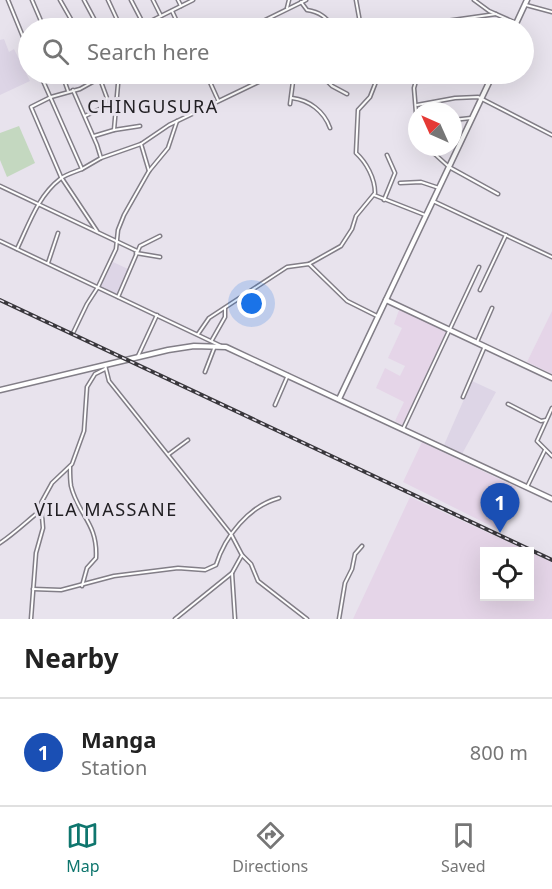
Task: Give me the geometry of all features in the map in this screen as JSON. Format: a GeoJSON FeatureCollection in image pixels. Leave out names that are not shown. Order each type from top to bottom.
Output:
{"type":"FeatureCollection","features":[{"type":"Feature","properties":{"kind":"main road"},"geometry":{"type":"LineString","coordinates":[[518,18],[526,2]]}},
{"type":"Feature","properties":{"kind":"main road"},"geometry":{"type":"LineString","coordinates":[[339,399],[488,84]]}},
{"type":"Feature","properties":{"kind":"main road"},"geometry":{"type":"LineString","coordinates":[[386,300],[552,378]]}},
{"type":"Feature","properties":{"kind":"main road"},"geometry":{"type":"LineString","coordinates":[[0,390],[184,347],[221,346],[552,499]]}},
{"type":"Feature","properties":{"kind":"street"},"geometry":{"type":"LineString","coordinates":[[8,0],[18,24]]}},
{"type":"Feature","properties":{"kind":"street"},"geometry":{"type":"LineString","coordinates":[[32,0],[40,18]]}},
{"type":"Feature","properties":{"kind":"street"},"geometry":{"type":"LineString","coordinates":[[60,0],[70,18]]}},
{"type":"Feature","properties":{"kind":"street"},"geometry":{"type":"LineString","coordinates":[[84,0],[94,18]]}},
{"type":"Feature","properties":{"kind":"street"},"geometry":{"type":"LineString","coordinates":[[108,0],[116,18]]}},
{"type":"Feature","properties":{"kind":"street"},"geometry":{"type":"LineString","coordinates":[[131,0],[140,18]]}},
{"type":"Feature","properties":{"kind":"street"},"geometry":{"type":"LineString","coordinates":[[153,0],[161,16]]}},
{"type":"Feature","properties":{"kind":"street"},"geometry":{"type":"LineString","coordinates":[[178,0],[181,6]]}},
{"type":"Feature","properties":{"kind":"street"},"geometry":{"type":"LineString","coordinates":[[157,18],[193,0]]}},
{"type":"Feature","properties":{"kind":"street"},"geometry":{"type":"LineString","coordinates":[[289,0],[294,5]]}},
{"type":"Feature","properties":{"kind":"street"},"geometry":{"type":"LineString","coordinates":[[287,8],[289,0]]}},
{"type":"Feature","properties":{"kind":"street"},"geometry":{"type":"LineString","coordinates":[[268,18],[306,0]]}},
{"type":"Feature","properties":{"kind":"street"},"geometry":{"type":"LineString","coordinates":[[356,0],[360,18]]}},
{"type":"Feature","properties":{"kind":"street"},"geometry":{"type":"LineString","coordinates":[[474,0],[505,18]]}},
{"type":"Feature","properties":{"kind":"street"},"geometry":{"type":"LineString","coordinates":[[302,2],[308,10],[317,12],[326,18]]}},
{"type":"Feature","properties":{"kind":"street"},"geometry":{"type":"LineString","coordinates":[[526,2],[552,12]]}},
{"type":"Feature","properties":{"kind":"street"},"geometry":{"type":"LineString","coordinates":[[172,11],[175,18]]}},
{"type":"Feature","properties":{"kind":"street"},"geometry":{"type":"LineString","coordinates":[[471,18],[496,14]]}},
{"type":"Feature","properties":{"kind":"street"},"geometry":{"type":"LineString","coordinates":[[45,84],[82,169]]}},
{"type":"Feature","properties":{"kind":"street"},"geometry":{"type":"LineString","coordinates":[[65,84],[68,92]]}},
{"type":"Feature","properties":{"kind":"street"},"geometry":{"type":"LineString","coordinates":[[86,84],[51,97],[32,106],[31,109],[61,177],[97,231]]}},
{"type":"Feature","properties":{"kind":"street"},"geometry":{"type":"LineString","coordinates":[[101,84],[107,98],[106,105]]}},
{"type":"Feature","properties":{"kind":"street"},"geometry":{"type":"LineString","coordinates":[[114,130],[117,84]]}},
{"type":"Feature","properties":{"kind":"street"},"geometry":{"type":"LineString","coordinates":[[210,84],[218,100]]}},
{"type":"Feature","properties":{"kind":"street"},"geometry":{"type":"LineString","coordinates":[[17,249],[38,203],[61,177],[101,158],[141,144],[177,121],[253,84]]}},
{"type":"Feature","properties":{"kind":"street"},"geometry":{"type":"LineString","coordinates":[[290,105],[293,84]]}},
{"type":"Feature","properties":{"kind":"street"},"geometry":{"type":"LineString","coordinates":[[329,84],[347,94]]}},
{"type":"Feature","properties":{"kind":"street"},"geometry":{"type":"LineString","coordinates":[[198,334],[209,318],[287,267],[309,264],[341,246],[352,229],[358,213],[374,195],[375,187],[371,175],[363,158],[356,153],[355,138],[358,110],[370,97],[375,84]]}},
{"type":"Feature","properties":{"kind":"street"},"geometry":{"type":"LineString","coordinates":[[416,84],[414,88],[416,102]]}},
{"type":"Feature","properties":{"kind":"street"},"geometry":{"type":"LineString","coordinates":[[74,90],[101,158]]}},
{"type":"Feature","properties":{"kind":"street"},"geometry":{"type":"LineString","coordinates":[[433,102],[475,97],[552,135]]}},
{"type":"Feature","properties":{"kind":"street"},"geometry":{"type":"LineString","coordinates":[[292,98],[312,105],[327,118],[330,128]]}},
{"type":"Feature","properties":{"kind":"street"},"geometry":{"type":"LineString","coordinates":[[85,117],[117,101]]}},
{"type":"Feature","properties":{"kind":"street"},"geometry":{"type":"LineString","coordinates":[[462,119],[472,118]]}},
{"type":"Feature","properties":{"kind":"street"},"geometry":{"type":"LineString","coordinates":[[73,333],[116,249],[120,224],[149,171],[168,148],[177,121]]}},
{"type":"Feature","properties":{"kind":"street"},"geometry":{"type":"LineString","coordinates":[[94,136],[140,126]]}},
{"type":"Feature","properties":{"kind":"street"},"geometry":{"type":"LineString","coordinates":[[141,144],[149,171]]}},
{"type":"Feature","properties":{"kind":"street"},"geometry":{"type":"LineString","coordinates":[[384,200],[395,173],[387,155]]}},
{"type":"Feature","properties":{"kind":"street"},"geometry":{"type":"LineString","coordinates":[[437,156],[449,167],[498,194]]}},
{"type":"Feature","properties":{"kind":"street"},"geometry":{"type":"LineString","coordinates":[[400,183],[421,182],[439,188]]}},
{"type":"Feature","properties":{"kind":"street"},"geometry":{"type":"LineString","coordinates":[[0,184],[136,252],[160,257]]}},
{"type":"Feature","properties":{"kind":"street"},"geometry":{"type":"LineString","coordinates":[[374,195],[426,216]]}},
{"type":"Feature","properties":{"kind":"street"},"geometry":{"type":"LineString","coordinates":[[433,201],[552,257]]}},
{"type":"Feature","properties":{"kind":"street"},"geometry":{"type":"LineString","coordinates":[[48,263],[58,233]]}},
{"type":"Feature","properties":{"kind":"street"},"geometry":{"type":"LineString","coordinates":[[480,290],[506,235]]}},
{"type":"Feature","properties":{"kind":"street"},"geometry":{"type":"LineString","coordinates":[[118,297],[141,244],[160,236]]}},
{"type":"Feature","properties":{"kind":"street"},"geometry":{"type":"LineString","coordinates":[[0,241],[221,346]]}},
{"type":"Feature","properties":{"kind":"street"},"geometry":{"type":"LineString","coordinates":[[309,264],[347,301],[378,317]]}},
{"type":"Feature","properties":{"kind":"street"},"geometry":{"type":"LineString","coordinates":[[403,429],[479,267]]}},
{"type":"Feature","properties":{"kind":"street"},"geometry":{"type":"LineString","coordinates":[[212,340],[225,317],[225,308]]}},
{"type":"Feature","properties":{"kind":"street"},"geometry":{"type":"LineString","coordinates":[[477,342],[492,308]]}},
{"type":"Feature","properties":{"kind":"street"},"geometry":{"type":"LineString","coordinates":[[137,358],[157,315]]}},
{"type":"Feature","properties":{"kind":"street"},"geometry":{"type":"LineString","coordinates":[[206,372],[215,345]]}},
{"type":"Feature","properties":{"kind":"street"},"geometry":{"type":"LineString","coordinates":[[463,397],[485,346]]}},
{"type":"Feature","properties":{"kind":"street"},"geometry":{"type":"LineString","coordinates":[[31,619],[36,553],[43,528],[41,503],[50,486],[70,467],[75,458],[84,431],[87,387],[95,374],[105,367],[109,381],[231,534],[242,555],[251,564],[258,581],[307,619]]}},
{"type":"Feature","properties":{"kind":"street"},"geometry":{"type":"LineString","coordinates":[[275,405],[288,375]]}},
{"type":"Feature","properties":{"kind":"street"},"geometry":{"type":"LineString","coordinates":[[508,404],[541,421],[547,418]]}},
{"type":"Feature","properties":{"kind":"street"},"geometry":{"type":"LineString","coordinates":[[552,408],[537,441],[552,456]]}},
{"type":"Feature","properties":{"kind":"street"},"geometry":{"type":"LineString","coordinates":[[169,454],[188,440]]}},
{"type":"Feature","properties":{"kind":"street"},"geometry":{"type":"LineString","coordinates":[[526,487],[545,450]]}},
{"type":"Feature","properties":{"kind":"street"},"geometry":{"type":"LineString","coordinates":[[70,467],[71,487],[95,535],[96,558],[87,568],[82,586]]}},
{"type":"Feature","properties":{"kind":"street"},"geometry":{"type":"LineString","coordinates":[[33,589],[61,590],[114,576],[178,568],[205,570],[211,568],[216,565],[231,534],[254,509],[279,498]]}},
{"type":"Feature","properties":{"kind":"street"},"geometry":{"type":"LineString","coordinates":[[0,543],[41,510]]}},
{"type":"Feature","properties":{"kind":"street"},"geometry":{"type":"LineString","coordinates":[[339,619],[345,583],[352,570],[356,554],[362,546]]}},
{"type":"Feature","properties":{"kind":"street"},"geometry":{"type":"LineString","coordinates":[[175,619],[232,573],[242,555]]}},
{"type":"Feature","properties":{"kind":"street"},"geometry":{"type":"LineString","coordinates":[[232,573],[235,619]]}},
{"type":"Feature","properties":{"kind":"shaded area"},"geometry":{"type":"Polygon","coordinates":[[[4,39],[9,52],[14,49],[18,57],[18,84],[24,84],[0,95],[0,40],[4,39]]]}},
{"type":"Feature","properties":{"kind":"shaded area"},"geometry":{"type":"Polygon","coordinates":[[[113,262],[128,269],[117,294],[100,287],[113,262]]]}},
{"type":"Feature","properties":{"kind":"shaded area"},"geometry":{"type":"Polygon","coordinates":[[[399,310],[447,330],[402,425],[395,421],[404,402],[376,388],[385,368],[400,376],[405,366],[388,358],[402,328],[394,324],[399,310]]]}},
{"type":"Feature","properties":{"kind":"shaded area"},"geometry":{"type":"Polygon","coordinates":[[[552,311],[552,374],[527,362],[552,311]]]}},
{"type":"Feature","properties":{"kind":"shaded area"},"geometry":{"type":"Polygon","coordinates":[[[472,381],[496,392],[462,454],[444,445],[472,381]]]}},
{"type":"Feature","properties":{"kind":"shaded area"},"geometry":{"type":"Polygon","coordinates":[[[422,442],[516,487],[497,529],[403,482],[422,442]]]}},
{"type":"Feature","properties":{"kind":"shaded area"},"geometry":{"type":"Polygon","coordinates":[[[410,497],[519,547],[480,547],[480,601],[534,601],[534,554],[552,562],[552,619],[353,619],[410,497]]]}},
{"type":"Feature","properties":{"kind":"green space"},"geometry":{"type":"Polygon","coordinates":[[[19,126],[35,163],[7,177],[0,160],[0,133],[19,126]]]}},
{"type":"Feature","properties":{"kind":"railway"},"geometry":{"type":"LineString","coordinates":[[0,300],[552,560]]}},
{"type":"Feature","properties":{"kind":"place","name":"Manga"},"geometry":{"type":"Point","coordinates":[500,533]}},
{"type":"Feature","properties":{"kind":"district","name":"CHINGUSURA"},"geometry":{"type":"Point","coordinates":[153,106]}},
{"type":"Feature","properties":{"kind":"district","name":"VILA MASSANE"},"geometry":{"type":"Point","coordinates":[106,509]}}]}
